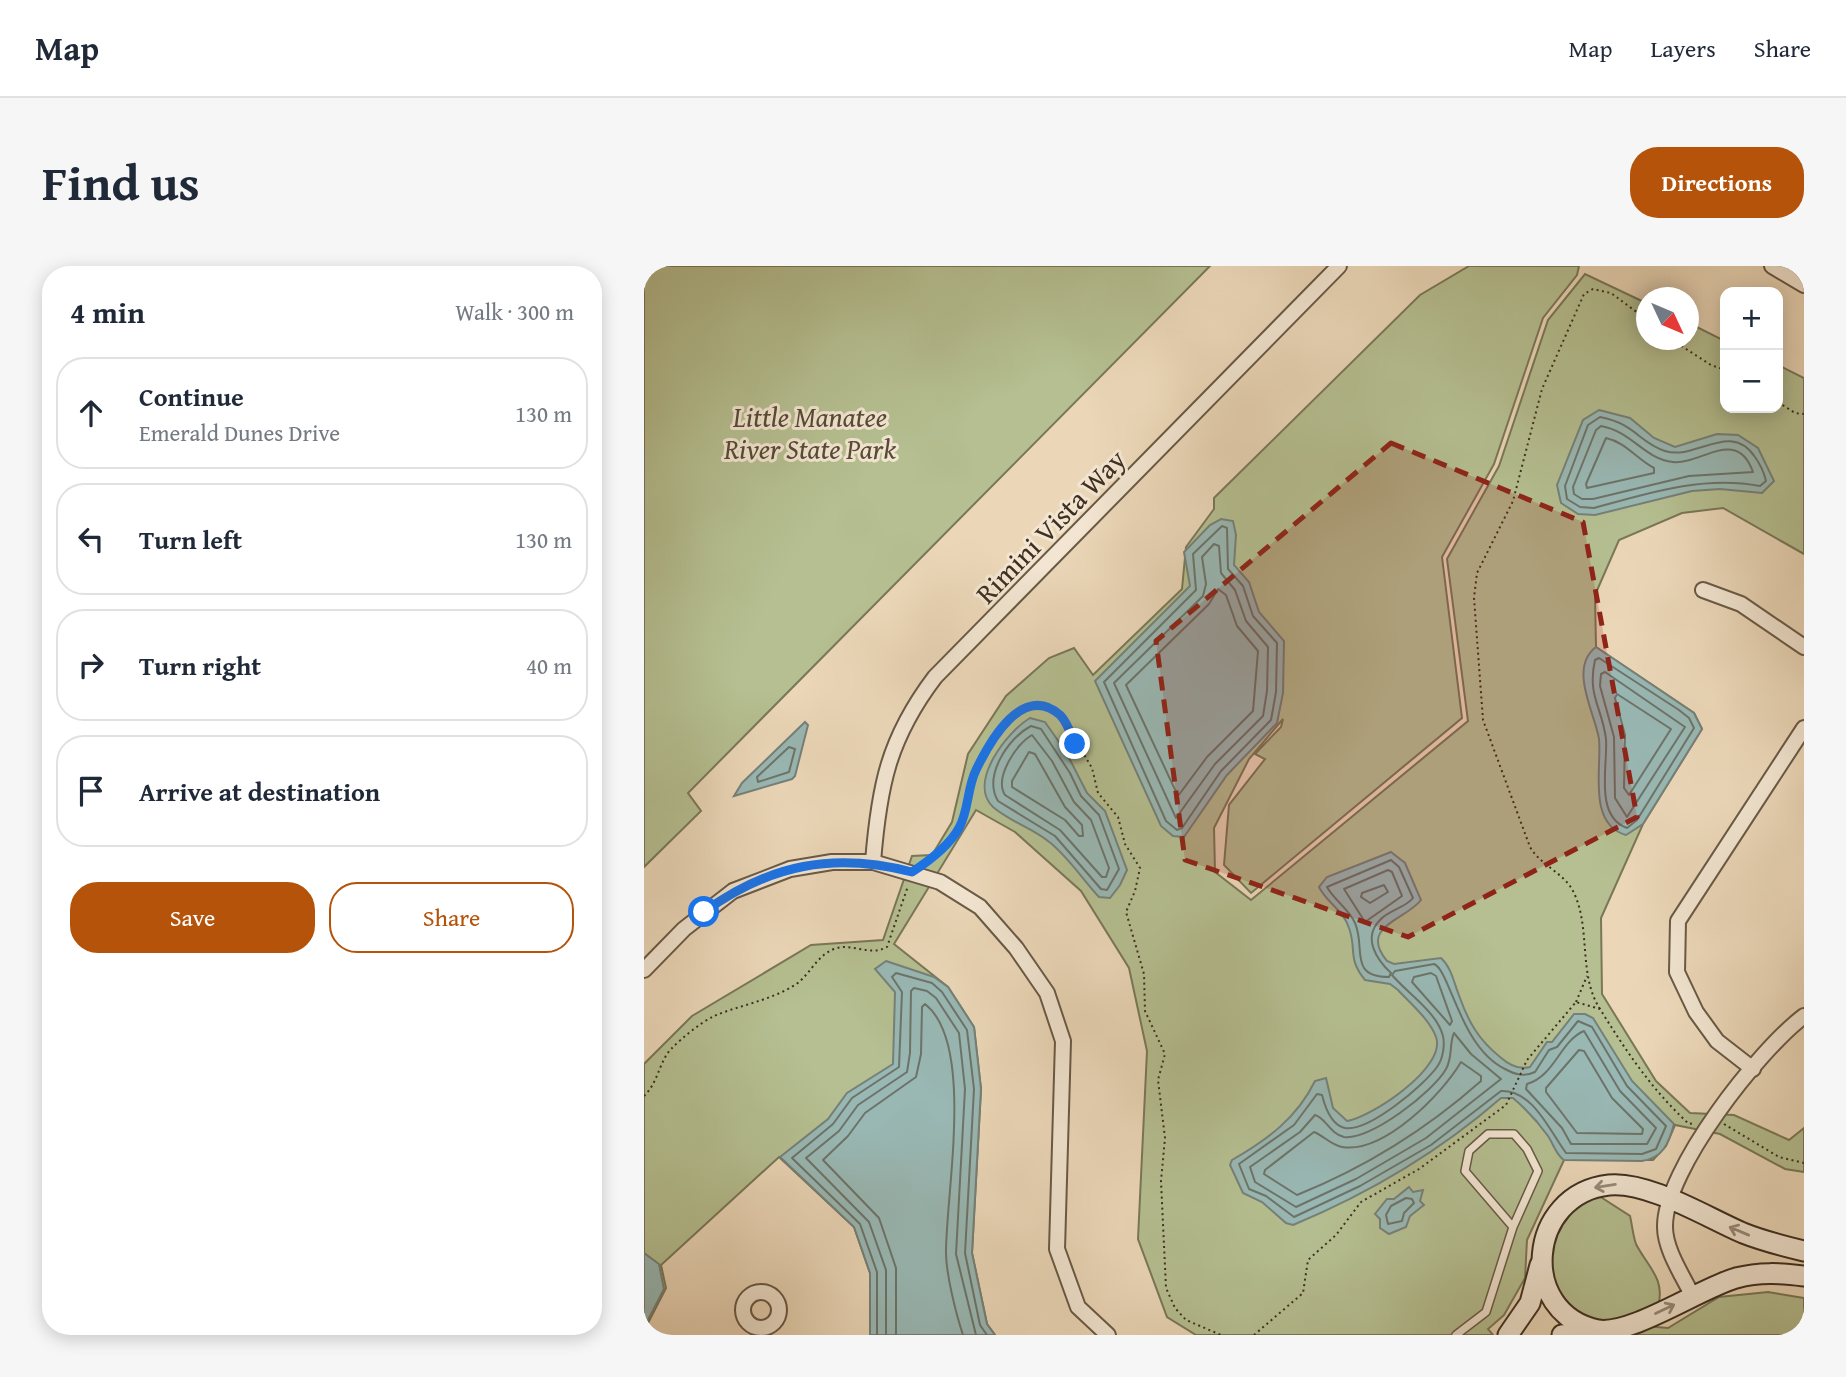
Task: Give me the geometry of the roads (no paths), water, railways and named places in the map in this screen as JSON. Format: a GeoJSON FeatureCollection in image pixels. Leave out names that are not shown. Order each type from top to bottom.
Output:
{"type":"FeatureCollection","features":[{"type":"Feature","properties":{"kind":"street","name":"Rimini Vista Way"},"geometry":{"type":"LineString","coordinates":[[873,862],[884,774],[912,707],[935,677],[1339,266]]}},
{"type":"Feature","properties":{"kind":"street"},"geometry":{"type":"LineString","coordinates":[[1772,266],[1804,285]]}},
{"type":"Feature","properties":{"kind":"street"},"geometry":{"type":"LineString","coordinates":[[1703,590],[1741,604],[1804,647]]}},
{"type":"Feature","properties":{"kind":"street"},"geometry":{"type":"LineString","coordinates":[[1753,1069],[1717,1041],[1696,1012],[1677,972],[1678,920],[1804,727]]}},
{"type":"Feature","properties":{"kind":"street"},"geometry":{"type":"LineString","coordinates":[[644,970],[684,929],[733,891],[790,869],[832,862],[873,862],[940,882],[980,907],[1016,948],[1047,993],[1063,1041],[1057,1249],[1078,1307],[1108,1335]]}},
{"type":"Feature","properties":{"kind":"street"},"geometry":{"type":"LineString","coordinates":[[1693,1297],[1666,1235],[1666,1216],[1671,1201],[1696,1142],[1710,1122],[1753,1069],[1804,1016]]}},
{"type":"Feature","properties":{"kind":"street"},"geometry":{"type":"LineString","coordinates":[[1508,1335],[1534,1294],[1544,1237],[1551,1222],[1563,1207],[1586,1191],[1606,1185],[1623,1185],[1671,1201],[1765,1241],[1804,1251]]}},
{"type":"Feature","properties":{"kind":"street"},"geometry":{"type":"LineString","coordinates":[[1540,1257],[1548,1287],[1560,1308],[1584,1325],[1606,1331]]}},
{"type":"Feature","properties":{"kind":"street"},"geometry":{"type":"LineString","coordinates":[[1562,1335],[1606,1331],[1631,1325],[1749,1275],[1774,1272],[1804,1276]]}},
{"type":"Feature","properties":{"kind":"lane"},"geometry":{"type":"LineString","coordinates":[[1458,1334],[1486,1311],[1513,1227],[1538,1171],[1527,1149],[1514,1134],[1489,1134],[1469,1151],[1465,1171],[1513,1227]]}},
{"type":"Feature","properties":{"kind":"water"},"geometry":{"type":"Polygon","coordinates":[[[1599,410],[1630,418],[1654,438],[1675,447],[1717,434],[1738,435],[1758,448],[1774,481],[1762,493],[1720,489],[1692,491],[1595,515],[1578,514],[1561,503],[1557,485],[1583,420],[1599,410]]]}},
{"type":"Feature","properties":{"kind":"water"},"geometry":{"type":"Polygon","coordinates":[[[1221,519],[1233,521],[1236,535],[1234,565],[1249,582],[1259,612],[1284,641],[1283,693],[1277,723],[1227,775],[1184,837],[1173,836],[1161,826],[1095,681],[1190,586],[1184,552],[1210,525],[1221,519]]]}},
{"type":"Feature","properties":{"kind":"water"},"geometry":{"type":"Polygon","coordinates":[[[1596,647],[1694,713],[1702,729],[1643,824],[1626,835],[1614,829],[1601,807],[1599,739],[1584,678],[1588,656],[1596,647]]]}},
{"type":"Feature","properties":{"kind":"water"},"geometry":{"type":"Polygon","coordinates":[[[1030,718],[1045,722],[1066,752],[1087,793],[1105,811],[1127,870],[1110,898],[1099,897],[1055,846],[999,812],[986,797],[987,771],[994,758],[1011,734],[1030,718]]]}},
{"type":"Feature","properties":{"kind":"water"},"geometry":{"type":"Polygon","coordinates":[[[805,722],[808,725],[795,776],[734,796],[742,783],[805,722]]]}},
{"type":"Feature","properties":{"kind":"water"},"geometry":{"type":"Polygon","coordinates":[[[1391,852],[1405,863],[1421,900],[1381,932],[1378,940],[1387,961],[1394,964],[1441,958],[1450,971],[1471,1023],[1486,1044],[1500,1057],[1518,1067],[1530,1067],[1547,1042],[1552,1042],[1574,1014],[1585,1014],[1593,1018],[1632,1081],[1674,1124],[1660,1153],[1642,1161],[1564,1160],[1523,1107],[1513,1098],[1501,1098],[1453,1136],[1403,1170],[1322,1213],[1293,1225],[1286,1223],[1262,1202],[1243,1193],[1230,1165],[1232,1160],[1280,1127],[1299,1106],[1315,1081],[1326,1078],[1333,1108],[1347,1121],[1373,1110],[1405,1089],[1430,1062],[1436,1049],[1436,1037],[1429,1024],[1398,990],[1390,984],[1365,980],[1359,972],[1347,922],[1319,887],[1327,877],[1391,852]]]}},
{"type":"Feature","properties":{"kind":"water"},"geometry":{"type":"Polygon","coordinates":[[[886,961],[934,977],[948,987],[974,1027],[981,1089],[972,1253],[987,1324],[995,1335],[870,1335],[870,1273],[854,1227],[780,1157],[828,1119],[847,1093],[893,1064],[895,992],[875,969],[886,961]]]}},
{"type":"Feature","properties":{"kind":"water"},"geometry":{"type":"Polygon","coordinates":[[[1409,1187],[1413,1192],[1423,1190],[1420,1201],[1424,1205],[1410,1216],[1406,1227],[1389,1234],[1380,1228],[1380,1219],[1375,1214],[1387,1199],[1394,1199],[1409,1187]]]}},
{"type":"Feature","properties":{"kind":"water"},"geometry":{"type":"Polygon","coordinates":[[[644,1253],[659,1264],[664,1289],[647,1322],[649,1335],[644,1335],[644,1253]]]}},
{"type":"Feature","properties":{"kind":"park label","name":"Little Manatee River State Park"},"geometry":{"type":"Point","coordinates":[810,432]}}]}
